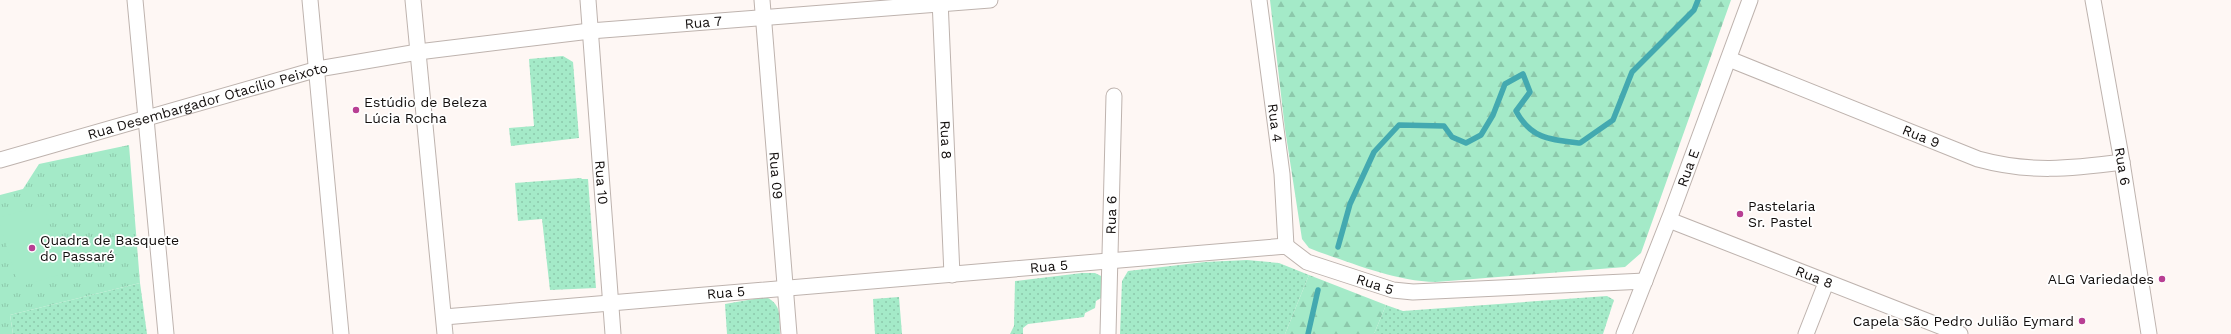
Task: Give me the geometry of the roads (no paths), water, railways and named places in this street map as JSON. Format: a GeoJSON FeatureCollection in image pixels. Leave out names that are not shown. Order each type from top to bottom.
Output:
{"type":"FeatureCollection","features":[{"type":"Feature","properties":{"kind":"street"},"geometry":{"type":"LineString","coordinates":[[135,0],[166,334]]}},
{"type":"Feature","properties":{"kind":"street"},"geometry":{"type":"LineString","coordinates":[[310,0],[318,69],[341,334]]}},
{"type":"Feature","properties":{"kind":"street"},"geometry":{"type":"LineString","coordinates":[[413,0],[445,334]]}},
{"type":"Feature","properties":{"kind":"street","name":"Rua 10"},"geometry":{"type":"LineString","coordinates":[[588,0],[613,334]]}},
{"type":"Feature","properties":{"kind":"street","name":"Rua 09"},"geometry":{"type":"LineString","coordinates":[[762,0],[789,334]]}},
{"type":"Feature","properties":{"kind":"street","name":"Rua 7"},"geometry":{"type":"LineString","coordinates":[[418,52],[590,31],[940,2],[990,0]]}},
{"type":"Feature","properties":{"kind":"street","name":"Rua 4"},"geometry":{"type":"LineString","coordinates":[[1259,0],[1282,174],[1286,246]]}},
{"type":"Feature","properties":{"kind":"street","name":"Rua E"},"geometry":{"type":"LineString","coordinates":[[1624,334],[1669,220],[1750,0]]}},
{"type":"Feature","properties":{"kind":"street","name":"Rua 6"},"geometry":{"type":"LineString","coordinates":[[2090,1],[2122,162],[2149,334]]}},
{"type":"Feature","properties":{"kind":"street","name":"Rua 8"},"geometry":{"type":"LineString","coordinates":[[940,2],[952,275]]}},
{"type":"Feature","properties":{"kind":"street","name":"Rua Desembargador Otacílio Peixoto"},"geometry":{"type":"LineString","coordinates":[[0,160],[318,69],[418,52]]}},
{"type":"Feature","properties":{"kind":"street","name":"Rua 9"},"geometry":{"type":"LineString","coordinates":[[1729,59],[1978,159],[2005,166],[2035,170],[2071,169],[2122,162]]}},
{"type":"Feature","properties":{"kind":"street","name":"Rua 6"},"geometry":{"type":"LineString","coordinates":[[1108,334],[1114,96]]}},
{"type":"Feature","properties":{"kind":"street","name":"Rua 8"},"geometry":{"type":"LineString","coordinates":[[1669,220],[1826,283],[1960,334]]}},
{"type":"Feature","properties":{"kind":"street","name":"Rua 5"},"geometry":{"type":"LineString","coordinates":[[444,317],[785,286],[952,275],[1286,246],[1307,262],[1393,290],[1413,292],[1645,281]]}},
{"type":"Feature","properties":{"kind":"street"},"geometry":{"type":"LineString","coordinates":[[1806,334],[1826,283]]}},
{"type":"Feature","properties":{"kind":"waterway"},"geometry":{"type":"LineString","coordinates":[[1338,247],[1350,204],[1374,152],[1399,125],[1444,126],[1452,137],[1466,143],[1481,135],[1493,115],[1505,84],[1523,74],[1530,92],[1516,111],[1522,120],[1535,133],[1551,139],[1580,143],[1613,120],[1632,72],[1694,10],[1698,0]]}},
{"type":"Feature","properties":{"kind":"waterway"},"geometry":{"type":"LineString","coordinates":[[1308,334],[1318,290]]}},
{"type":"Feature","properties":{"kind":"place","name":"Estúdio de Beleza Lúcia Rocha"},"geometry":{"type":"Point","coordinates":[356,110]}},
{"type":"Feature","properties":{"kind":"place","name":"Pastelaria Sr. Pastel"},"geometry":{"type":"Point","coordinates":[1740,214]}},
{"type":"Feature","properties":{"kind":"place","name":"Quadra de Basquete do Passaré"},"geometry":{"type":"Point","coordinates":[32,248]}},
{"type":"Feature","properties":{"kind":"place","name":"ALG Variedades"},"geometry":{"type":"Point","coordinates":[2162,279]}},
{"type":"Feature","properties":{"kind":"place","name":"Capela São Pedro Julião Eymard"},"geometry":{"type":"Point","coordinates":[2082,321]}}]}
